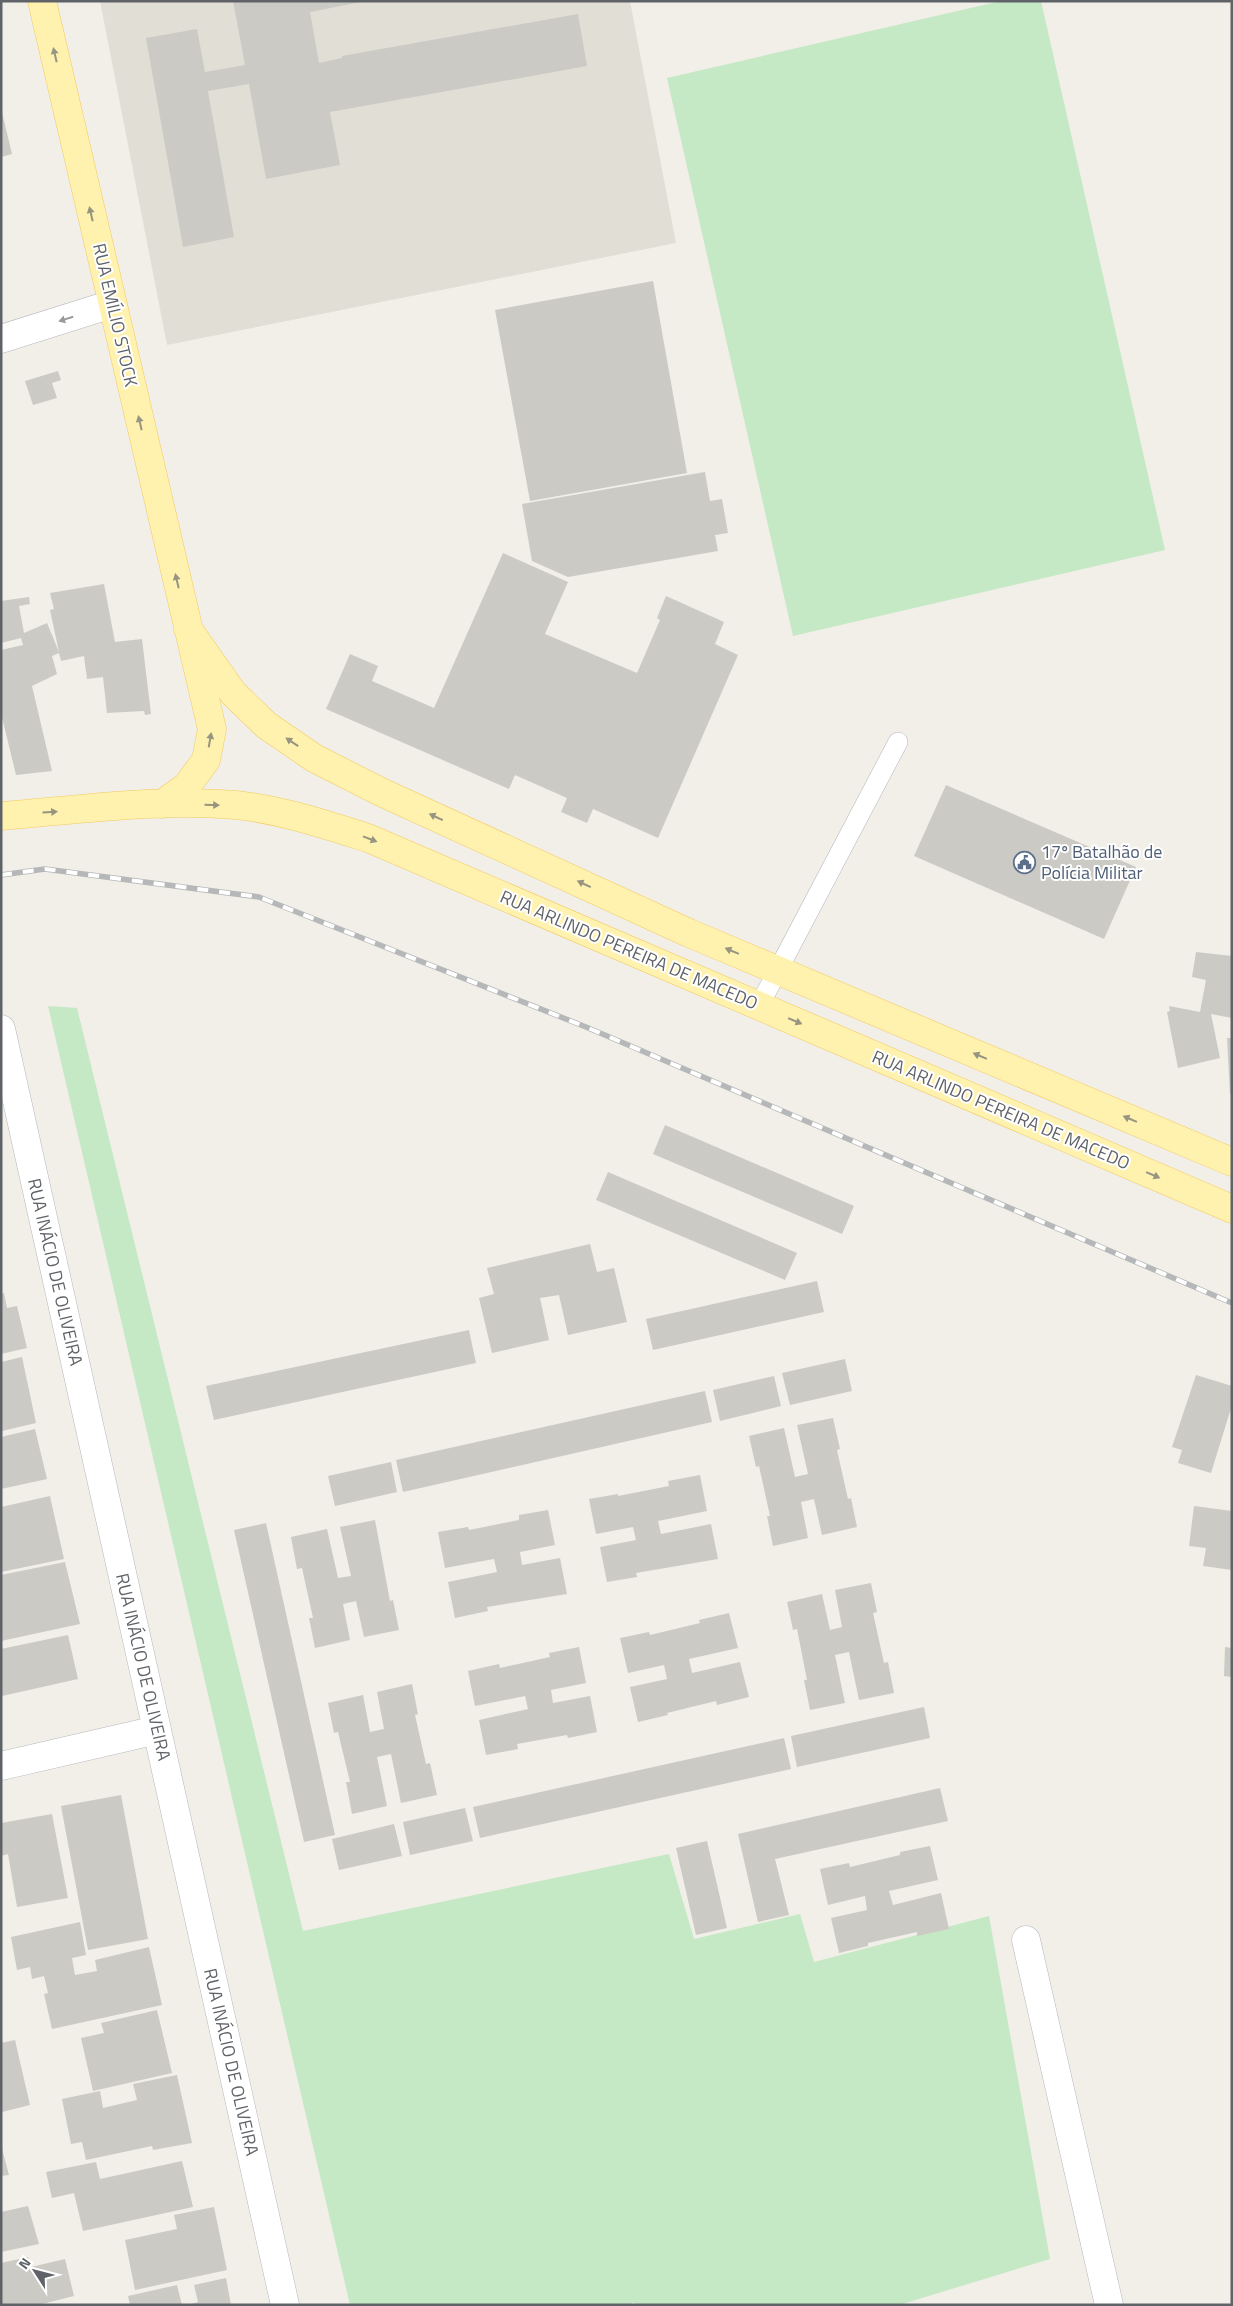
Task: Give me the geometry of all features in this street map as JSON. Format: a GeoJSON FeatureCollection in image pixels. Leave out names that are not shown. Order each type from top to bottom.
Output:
{"type":"FeatureCollection","features":[{"type":"Feature","properties":{"kind":"main road","name":"RUA EMÍLIO STOCK"},"geometry":{"type":"LineString","coordinates":[[42,1],[212,729],[206,760],[187,786],[162,804]]}},
{"type":"Feature","properties":{"kind":"main road"},"geometry":{"type":"LineString","coordinates":[[188,629],[234,694],[266,725],[314,758],[444,821],[689,933],[1232,1162]]}},
{"type":"Feature","properties":{"kind":"main road","name":"RUA ARLINDO PEREIRA DE MACEDO"},"geometry":{"type":"LineString","coordinates":[[1,816],[162,804],[235,805],[290,814],[368,838],[1232,1209]]}},
{"type":"Feature","properties":{"kind":"street"},"geometry":{"type":"LineString","coordinates":[[1,339],[112,304]]}},
{"type":"Feature","properties":{"kind":"street","name":"RUA INÁCIO DE OLIVEIRA"},"geometry":{"type":"LineString","coordinates":[[1,1029],[285,2305]]}},
{"type":"Feature","properties":{"kind":"street"},"geometry":{"type":"LineString","coordinates":[[1,1766],[157,1730]]}},
{"type":"Feature","properties":{"kind":"street"},"geometry":{"type":"LineString","coordinates":[[1026,1940],[1109,2305]]}},
{"type":"Feature","properties":{"kind":"lane"},"geometry":{"type":"LineString","coordinates":[[759,1006],[898,742]]}},
{"type":"Feature","properties":{"kind":"shaded area"},"geometry":{"type":"Polygon","coordinates":[[[100,1],[630,1],[676,243],[167,345],[100,1]]]}},
{"type":"Feature","properties":{"kind":"green space"},"geometry":{"type":"Polygon","coordinates":[[[1001,1],[1041,1],[1165,550],[793,636],[667,78],[1001,1]]]}},
{"type":"Feature","properties":{"kind":"green space"},"geometry":{"type":"Polygon","coordinates":[[[48,1006],[77,1008],[303,1931],[669,1854],[694,1939],[800,1914],[814,1962],[989,1916],[1050,2259],[899,2305],[637,2305],[633,2302],[631,2305],[350,2305],[48,1006]]]}},
{"type":"Feature","properties":{"kind":"building"},"geometry":{"type":"Polygon","coordinates":[[[233,1],[366,1],[310,12],[319,63],[342,58],[342,56],[578,14],[587,66],[330,112],[340,165],[266,179],[249,84],[208,91],[234,237],[183,247],[146,38],[197,29],[205,72],[245,65],[233,1]]]}},
{"type":"Feature","properties":{"kind":"building"},"geometry":{"type":"Polygon","coordinates":[[[1,108],[12,154],[1,157],[1,108]]]}},
{"type":"Feature","properties":{"kind":"building"},"geometry":{"type":"Polygon","coordinates":[[[653,281],[687,473],[530,501],[495,310],[653,281]]]}},
{"type":"Feature","properties":{"kind":"building"},"geometry":{"type":"Polygon","coordinates":[[[58,371],[61,380],[52,383],[57,398],[33,405],[25,381],[58,371]]]}},
{"type":"Feature","properties":{"kind":"building"},"geometry":{"type":"Polygon","coordinates":[[[705,472],[710,501],[722,499],[728,533],[715,535],[718,551],[568,577],[532,561],[522,504],[705,472]]]}},
{"type":"Feature","properties":{"kind":"building"},"geometry":{"type":"Polygon","coordinates":[[[503,553],[568,582],[545,634],[637,673],[660,620],[657,618],[666,596],[724,622],[715,644],[738,655],[658,838],[593,809],[587,823],[561,812],[567,798],[515,775],[509,789],[326,709],[350,654],[378,666],[372,681],[434,708],[503,553]]]}},
{"type":"Feature","properties":{"kind":"building"},"geometry":{"type":"Polygon","coordinates":[[[104,584],[115,642],[142,639],[151,714],[145,715],[144,711],[107,713],[103,677],[87,679],[84,656],[61,661],[59,653],[52,656],[57,674],[32,686],[52,771],[16,775],[1,713],[1,650],[23,645],[21,638],[1,643],[1,601],[29,597],[30,604],[19,606],[24,633],[47,623],[59,652],[50,610],[54,609],[50,593],[104,584]]]}},
{"type":"Feature","properties":{"kind":"building","name":"17º Batalhão de Polícia Militar"},"geometry":{"type":"Polygon","coordinates":[[[946,785],[1136,867],[1104,939],[914,856],[946,785]]]}},
{"type":"Feature","properties":{"kind":"building"},"geometry":{"type":"Polygon","coordinates":[[[1196,952],[1232,956],[1232,1018],[1211,1014],[1220,1058],[1178,1068],[1167,1012],[1170,1011],[1169,1006],[1200,1012],[1206,980],[1192,977],[1196,952]]]}},
{"type":"Feature","properties":{"kind":"building"},"geometry":{"type":"Polygon","coordinates":[[[1227,1038],[1232,1038],[1232,1094],[1230,1094],[1227,1038]]]}},
{"type":"Feature","properties":{"kind":"building"},"geometry":{"type":"Polygon","coordinates":[[[665,1125],[854,1206],[842,1234],[653,1154],[665,1125]]]}},
{"type":"Feature","properties":{"kind":"building"},"geometry":{"type":"Polygon","coordinates":[[[608,1172],[797,1253],[785,1280],[596,1200],[608,1172]]]}},
{"type":"Feature","properties":{"kind":"building"},"geometry":{"type":"Polygon","coordinates":[[[590,1244],[597,1272],[614,1268],[627,1322],[568,1335],[559,1295],[540,1298],[549,1340],[492,1353],[479,1298],[494,1294],[487,1268],[590,1244]]]}},
{"type":"Feature","properties":{"kind":"building"},"geometry":{"type":"Polygon","coordinates":[[[817,1281],[824,1312],[653,1350],[646,1319],[817,1281]]]}},
{"type":"Feature","properties":{"kind":"building"},"geometry":{"type":"Polygon","coordinates":[[[4,1293],[7,1308],[17,1306],[27,1348],[1,1354],[1,1294],[4,1293]]]}},
{"type":"Feature","properties":{"kind":"building"},"geometry":{"type":"Polygon","coordinates":[[[469,1330],[476,1363],[214,1420],[206,1386],[469,1330]]]}},
{"type":"Feature","properties":{"kind":"building"},"geometry":{"type":"Polygon","coordinates":[[[22,1357],[36,1423],[2,1431],[1,1362],[22,1357]]]}},
{"type":"Feature","properties":{"kind":"building"},"geometry":{"type":"Polygon","coordinates":[[[845,1359],[852,1391],[790,1405],[782,1373],[845,1359]]]}},
{"type":"Feature","properties":{"kind":"building"},"geometry":{"type":"Polygon","coordinates":[[[1196,1375],[1232,1386],[1232,1405],[1211,1473],[1178,1463],[1182,1450],[1172,1447],[1196,1375]]]}},
{"type":"Feature","properties":{"kind":"building"},"geometry":{"type":"Polygon","coordinates":[[[774,1376],[781,1406],[720,1421],[713,1390],[774,1376]]]}},
{"type":"Feature","properties":{"kind":"building"},"geometry":{"type":"Polygon","coordinates":[[[705,1391],[712,1422],[403,1492],[396,1460],[705,1391]]]}},
{"type":"Feature","properties":{"kind":"building"},"geometry":{"type":"Polygon","coordinates":[[[833,1418],[840,1449],[837,1450],[848,1499],[851,1498],[857,1527],[822,1535],[814,1499],[801,1502],[808,1538],[773,1546],[767,1516],[770,1516],[759,1466],[756,1467],[749,1436],[784,1428],[795,1477],[808,1474],[797,1425],[833,1418]]]}},
{"type":"Feature","properties":{"kind":"building"},"geometry":{"type":"Polygon","coordinates":[[[35,1429],[47,1479],[1,1489],[1,1437],[35,1429]]]}},
{"type":"Feature","properties":{"kind":"building"},"geometry":{"type":"Polygon","coordinates":[[[391,1462],[397,1492],[335,1506],[328,1476],[391,1462]]]}},
{"type":"Feature","properties":{"kind":"building"},"geometry":{"type":"Polygon","coordinates":[[[700,1475],[707,1511],[658,1521],[661,1534],[711,1524],[718,1559],[636,1573],[637,1577],[607,1582],[600,1547],[636,1540],[633,1527],[596,1534],[589,1499],[618,1494],[618,1496],[669,1486],[668,1481],[700,1475]]]}},
{"type":"Feature","properties":{"kind":"building"},"geometry":{"type":"Polygon","coordinates":[[[50,1496],[64,1559],[1,1572],[1,1507],[50,1496]]]}},
{"type":"Feature","properties":{"kind":"building"},"geometry":{"type":"Polygon","coordinates":[[[1194,1506],[1232,1511],[1232,1570],[1203,1566],[1206,1548],[1189,1546],[1194,1506]]]}},
{"type":"Feature","properties":{"kind":"building"},"geometry":{"type":"Polygon","coordinates":[[[548,1510],[555,1545],[520,1552],[522,1565],[560,1558],[567,1594],[487,1607],[488,1611],[455,1618],[448,1582],[497,1572],[494,1559],[445,1568],[438,1532],[468,1527],[469,1530],[519,1520],[519,1515],[548,1510]]]}},
{"type":"Feature","properties":{"kind":"building"},"geometry":{"type":"Polygon","coordinates":[[[375,1520],[390,1601],[393,1600],[399,1630],[364,1637],[356,1601],[343,1604],[350,1640],[315,1648],[309,1618],[313,1618],[302,1568],[297,1569],[291,1537],[327,1529],[338,1578],[351,1576],[340,1527],[375,1520]]]}},
{"type":"Feature","properties":{"kind":"building"},"geometry":{"type":"Polygon","coordinates":[[[266,1523],[335,1835],[304,1842],[234,1530],[266,1523]]]}},
{"type":"Feature","properties":{"kind":"building"},"geometry":{"type":"Polygon","coordinates":[[[65,1562],[80,1624],[1,1641],[1,1575],[65,1562]]]}},
{"type":"Feature","properties":{"kind":"building"},"geometry":{"type":"Polygon","coordinates":[[[871,1583],[877,1612],[873,1613],[884,1663],[888,1662],[894,1693],[859,1700],[849,1652],[835,1655],[845,1703],[810,1710],[804,1680],[807,1680],[797,1629],[793,1630],[787,1602],[822,1594],[830,1630],[842,1627],[835,1590],[871,1583]]]}},
{"type":"Feature","properties":{"kind":"building"},"geometry":{"type":"Polygon","coordinates":[[[729,1613],[738,1648],[689,1659],[692,1673],[740,1662],[749,1697],[717,1705],[716,1701],[638,1722],[630,1687],[667,1679],[664,1665],[628,1673],[620,1638],[649,1632],[650,1635],[700,1623],[699,1620],[729,1613]]]}},
{"type":"Feature","properties":{"kind":"building"},"geometry":{"type":"Polygon","coordinates":[[[68,1635],[78,1679],[2,1696],[1,1649],[68,1635]]]}},
{"type":"Feature","properties":{"kind":"building"},"geometry":{"type":"Polygon","coordinates":[[[579,1647],[586,1683],[551,1690],[553,1703],[590,1696],[597,1732],[568,1738],[567,1735],[517,1744],[518,1749],[486,1755],[479,1720],[528,1709],[525,1696],[475,1706],[468,1671],[499,1664],[500,1668],[550,1657],[549,1653],[579,1647]]]}},
{"type":"Feature","properties":{"kind":"building"},"geometry":{"type":"Polygon","coordinates":[[[1225,1647],[1232,1648],[1232,1677],[1224,1676],[1225,1647]]]}},
{"type":"Feature","properties":{"kind":"building"},"geometry":{"type":"Polygon","coordinates":[[[412,1684],[418,1714],[415,1715],[426,1764],[430,1763],[437,1795],[401,1803],[391,1754],[377,1757],[387,1806],[352,1814],[346,1782],[350,1782],[338,1732],[334,1733],[328,1703],[363,1695],[370,1732],[384,1729],[377,1692],[412,1684]]]}},
{"type":"Feature","properties":{"kind":"building"},"geometry":{"type":"Polygon","coordinates":[[[924,1707],[930,1738],[797,1767],[791,1736],[924,1707]]]}},
{"type":"Feature","properties":{"kind":"building"},"geometry":{"type":"Polygon","coordinates":[[[784,1738],[791,1769],[480,1838],[473,1807],[784,1738]]]}},
{"type":"Feature","properties":{"kind":"building"},"geometry":{"type":"Polygon","coordinates":[[[940,1788],[948,1821],[775,1859],[789,1915],[758,1922],[738,1834],[940,1788]]]}},
{"type":"Feature","properties":{"kind":"building"},"geometry":{"type":"Polygon","coordinates":[[[121,1795],[148,1939],[88,1950],[61,1806],[121,1795]]]}},
{"type":"Feature","properties":{"kind":"building"},"geometry":{"type":"Polygon","coordinates":[[[465,1808],[473,1841],[410,1855],[403,1822],[465,1808]]]}},
{"type":"Feature","properties":{"kind":"building"},"geometry":{"type":"Polygon","coordinates":[[[52,1814],[68,1898],[17,1907],[8,1854],[1,1856],[1,1823],[52,1814]]]}},
{"type":"Feature","properties":{"kind":"building"},"geometry":{"type":"Polygon","coordinates":[[[394,1824],[402,1856],[339,1870],[332,1839],[394,1824]]]}},
{"type":"Feature","properties":{"kind":"building"},"geometry":{"type":"Polygon","coordinates":[[[707,1841],[727,1928],[696,1935],[676,1848],[707,1841]]]}},
{"type":"Feature","properties":{"kind":"building"},"geometry":{"type":"Polygon","coordinates":[[[930,1846],[938,1880],[889,1891],[893,1905],[941,1893],[949,1929],[917,1936],[917,1932],[868,1943],[868,1946],[839,1953],[831,1918],[867,1910],[865,1896],[828,1905],[820,1869],[849,1863],[850,1867],[900,1855],[900,1852],[930,1846]]]}},
{"type":"Feature","properties":{"kind":"building"},"geometry":{"type":"Polygon","coordinates":[[[80,1922],[86,1955],[72,1958],[75,1975],[97,1971],[95,1960],[149,1947],[162,2005],[52,2029],[44,1994],[48,1993],[44,1976],[32,1979],[30,1967],[17,1970],[11,1937],[80,1922]]]}},
{"type":"Feature","properties":{"kind":"building"},"geometry":{"type":"Polygon","coordinates":[[[157,2010],[172,2073],[93,2091],[81,2038],[104,2033],[101,2023],[157,2010]]]}},
{"type":"Feature","properties":{"kind":"building"},"geometry":{"type":"Polygon","coordinates":[[[15,2040],[30,2105],[2,2112],[1,2043],[15,2040]]]}},
{"type":"Feature","properties":{"kind":"building"},"geometry":{"type":"Polygon","coordinates":[[[177,2075],[192,2143],[153,2150],[152,2146],[86,2160],[82,2142],[71,2144],[62,2099],[100,2091],[103,2108],[137,2100],[133,2084],[177,2075]]]}},
{"type":"Feature","properties":{"kind":"building"},"geometry":{"type":"Polygon","coordinates":[[[1,2145],[9,2175],[1,2176],[1,2145]]]}},
{"type":"Feature","properties":{"kind":"building"},"geometry":{"type":"Polygon","coordinates":[[[182,2161],[193,2207],[83,2231],[74,2193],[52,2198],[46,2172],[96,2162],[100,2179],[182,2161]]]}},
{"type":"Feature","properties":{"kind":"building"},"geometry":{"type":"Polygon","coordinates":[[[28,2206],[39,2244],[1,2252],[1,2212],[28,2206]]]}},
{"type":"Feature","properties":{"kind":"building"},"geometry":{"type":"Polygon","coordinates":[[[214,2207],[227,2270],[135,2290],[125,2240],[177,2229],[174,2215],[214,2207]]]}},
{"type":"Feature","properties":{"kind":"building"},"geometry":{"type":"Polygon","coordinates":[[[28,2257],[31,2267],[65,2259],[74,2296],[38,2305],[1,2305],[1,2263],[28,2257]]]}},
{"type":"Feature","properties":{"kind":"building"},"geometry":{"type":"Polygon","coordinates":[[[226,2278],[231,2305],[188,2305],[198,2302],[194,2285],[226,2278]]]}},
{"type":"Feature","properties":{"kind":"building"},"geometry":{"type":"Polygon","coordinates":[[[177,2285],[182,2305],[130,2305],[128,2296],[177,2285]]]}},
{"type":"Feature","properties":{"kind":"railway"},"geometry":{"type":"LineString","coordinates":[[1,875],[45,869],[259,897],[586,1027],[1232,1303]]}},
{"type":"Feature","properties":{"kind":"place","name":"17º Batalhão de Polícia Militar"},"geometry":{"type":"Point","coordinates":[1025,862]}}]}
